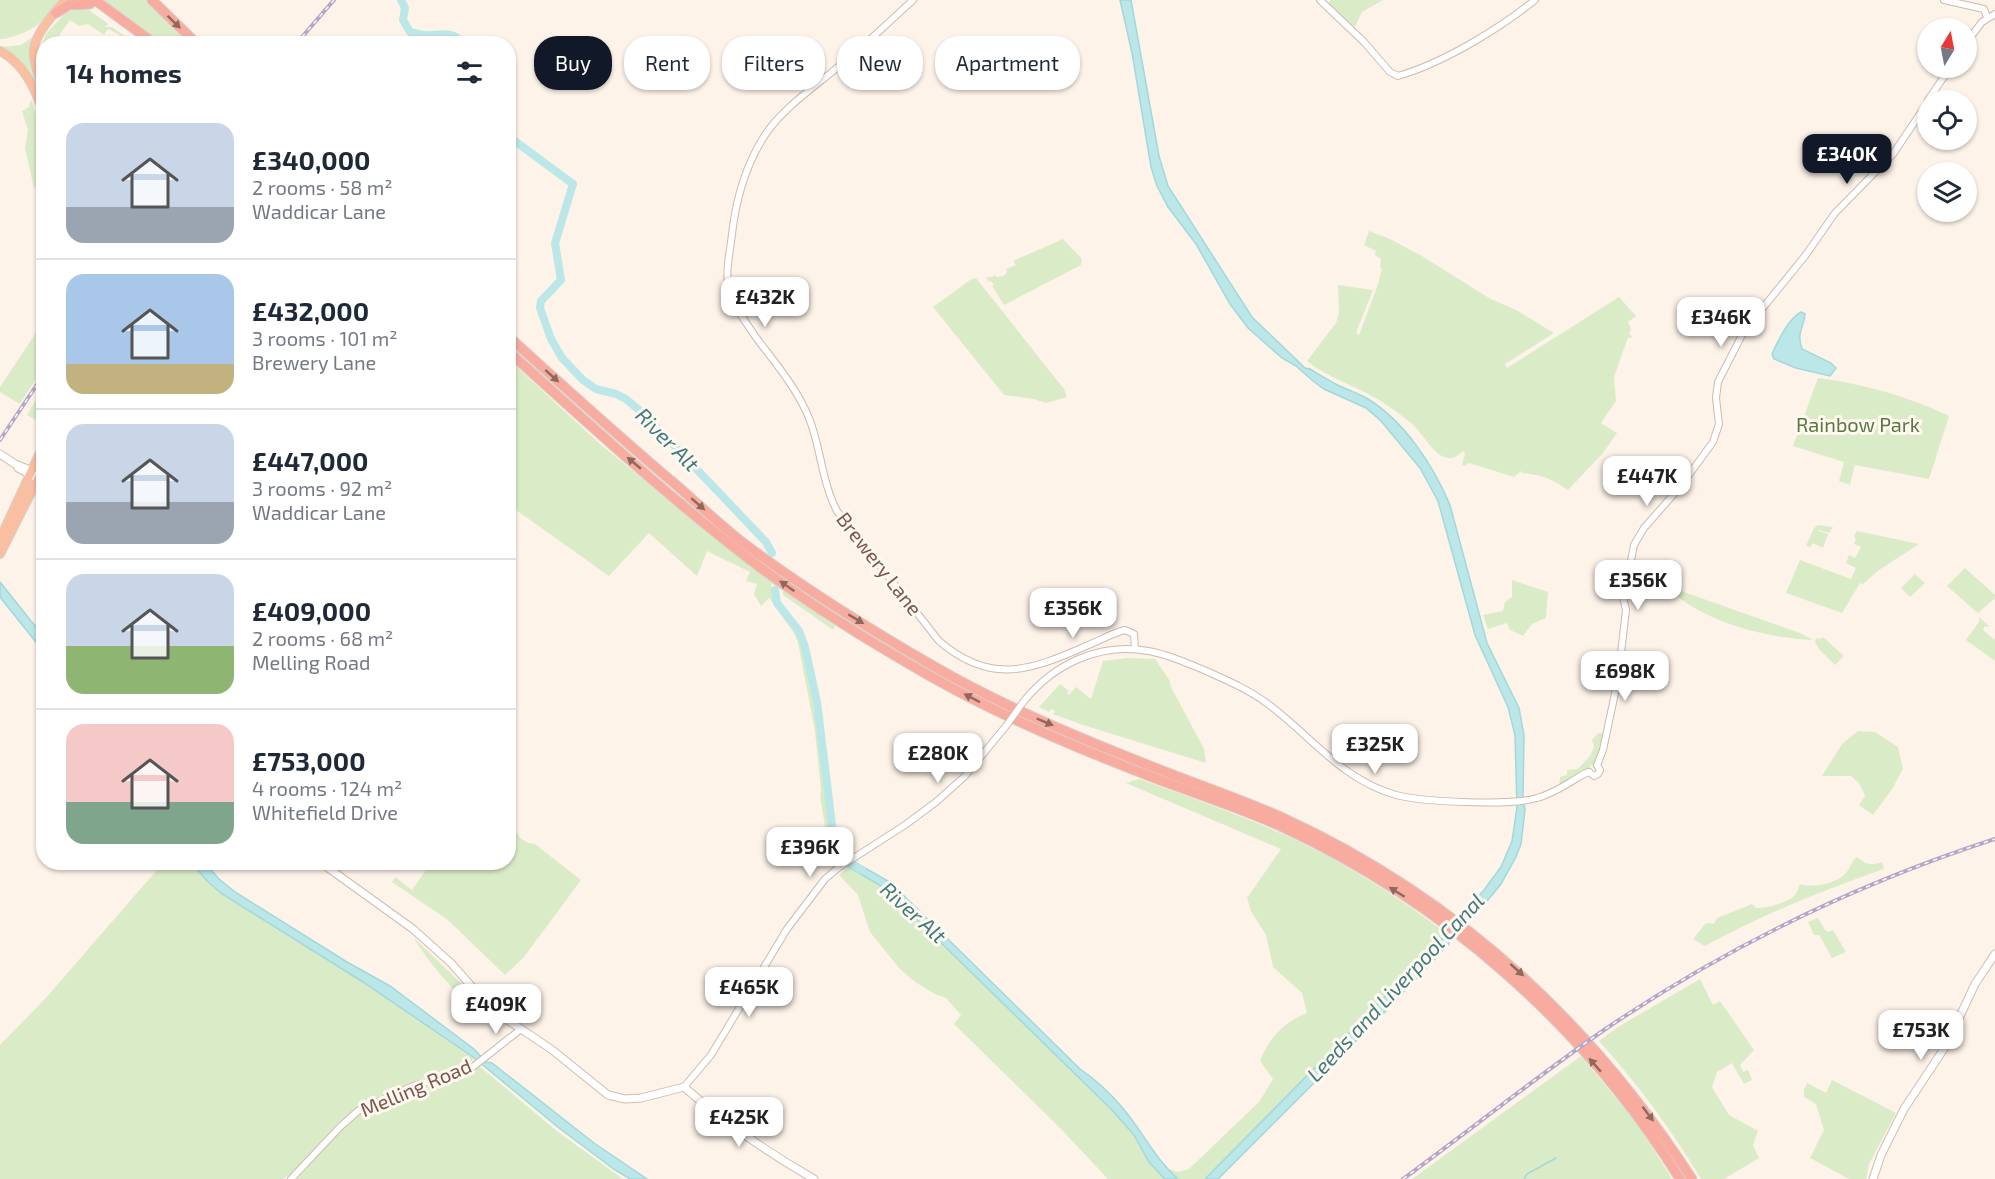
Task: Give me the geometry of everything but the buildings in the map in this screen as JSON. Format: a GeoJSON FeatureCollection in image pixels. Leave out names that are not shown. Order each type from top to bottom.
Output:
{"type":"FeatureCollection","features":[{"type":"Feature","properties":{"kind":"highway"},"geometry":{"type":"LineString","coordinates":[[39,36],[65,0]]}},
{"type":"Feature","properties":{"kind":"highway"},"geometry":{"type":"LineString","coordinates":[[152,0],[189,36]]}},
{"type":"Feature","properties":{"kind":"highway"},"geometry":{"type":"LineString","coordinates":[[56,13],[69,5],[89,1],[144,36]]}},
{"type":"Feature","properties":{"kind":"highway"},"geometry":{"type":"LineString","coordinates":[[36,41],[34,51],[36,59]]}},
{"type":"Feature","properties":{"kind":"highway"},"geometry":{"type":"LineString","coordinates":[[0,51],[19,65],[36,95]]}},
{"type":"Feature","properties":{"kind":"highway"},"geometry":{"type":"LineString","coordinates":[[516,343],[601,421],[741,541],[830,603],[935,667],[1013,709],[1278,816],[1325,839],[1414,891],[1448,921],[1465,940],[1525,991],[1577,1043],[1638,1118],[1680,1179]]}},
{"type":"Feature","properties":{"kind":"highway"},"geometry":{"type":"LineString","coordinates":[[516,358],[599,434],[736,550],[817,607],[931,677],[1006,715],[1143,773],[1278,825],[1365,872],[1448,921],[1472,932],[1530,982],[1584,1037],[1647,1112],[1692,1179]]}},
{"type":"Feature","properties":{"kind":"highway"},"geometry":{"type":"LineString","coordinates":[[0,538],[36,481]]}},
{"type":"Feature","properties":{"kind":"highway"},"geometry":{"type":"LineString","coordinates":[[0,554],[36,484]]}},
{"type":"Feature","properties":{"kind":"main road"},"geometry":{"type":"LineString","coordinates":[[0,454],[21,471],[36,475]]}},
{"type":"Feature","properties":{"kind":"main road"},"geometry":{"type":"LineString","coordinates":[[331,870],[413,929],[451,963],[479,995],[608,1095],[625,1099],[641,1098],[684,1088],[758,1147],[814,1179]]}},
{"type":"Feature","properties":{"kind":"main road"},"geometry":{"type":"LineString","coordinates":[[1873,1179],[1881,1155],[1904,1109],[1947,1044],[1975,984],[1995,954]]}},
{"type":"Feature","properties":{"kind":"street","name":"Brewery Lane"},"geometry":{"type":"LineString","coordinates":[[913,0],[859,50],[780,117],[765,134],[743,179],[736,202],[727,282],[730,293],[740,314],[788,379],[806,409],[820,451],[827,488],[837,511],[939,641],[956,656],[972,664],[1002,670],[1032,667],[1125,630],[1134,634],[1135,649]]}},
{"type":"Feature","properties":{"kind":"street"},"geometry":{"type":"LineString","coordinates":[[1320,0],[1364,42],[1390,72],[1396,75],[1437,60],[1482,36],[1535,0]]}},
{"type":"Feature","properties":{"kind":"street"},"geometry":{"type":"LineString","coordinates":[[1944,0],[1984,9]]}},
{"type":"Feature","properties":{"kind":"street"},"geometry":{"type":"LineString","coordinates":[[1983,0],[1988,17]]}},
{"type":"Feature","properties":{"kind":"street"},"geometry":{"type":"LineString","coordinates":[[1977,28],[1988,17],[1995,14]]}},
{"type":"Feature","properties":{"kind":"street"},"geometry":{"type":"LineString","coordinates":[[684,1088],[716,1048],[787,929],[825,879],[905,825],[964,777],[1024,701],[1049,676],[1076,660],[1102,651],[1135,649],[1172,657],[1250,692],[1282,715],[1350,774],[1369,786],[1398,795],[1432,799],[1529,801],[1551,793],[1589,772],[1594,776],[1598,774],[1600,770],[1597,765],[1603,750],[1618,679],[1626,610],[1622,593],[1627,581],[1634,545],[1644,528],[1680,487],[1713,442],[1719,424],[1716,398],[1718,382],[1744,331],[1805,256],[1835,213],[1893,154],[1917,118]]}},
{"type":"Feature","properties":{"kind":"street","name":"Melling Road"},"geometry":{"type":"LineString","coordinates":[[291,1179],[339,1127],[358,1111],[476,1064],[521,1029]]}},
{"type":"Feature","properties":{"kind":"green space"},"geometry":{"type":"Polygon","coordinates":[[[0,0],[58,0],[47,16],[36,26],[22,33],[0,39],[0,0]]]}},
{"type":"Feature","properties":{"kind":"green space"},"geometry":{"type":"Polygon","coordinates":[[[103,0],[147,0],[184,36],[153,36],[103,0]]]}},
{"type":"Feature","properties":{"kind":"green space"},"geometry":{"type":"Polygon","coordinates":[[[1330,0],[1383,0],[1362,12],[1355,27],[1329,5],[1330,0]]]}},
{"type":"Feature","properties":{"kind":"green space"},"geometry":{"type":"Polygon","coordinates":[[[86,8],[107,23],[108,25],[104,27],[112,27],[125,36],[120,36],[108,29],[104,35],[88,24],[79,26],[70,20],[59,36],[45,36],[66,12],[86,8]]]}},
{"type":"Feature","properties":{"kind":"green space"},"geometry":{"type":"Polygon","coordinates":[[[33,37],[36,54],[36,87],[18,57],[0,47],[21,45],[33,37]]]}},
{"type":"Feature","properties":{"kind":"green space"},"geometry":{"type":"Polygon","coordinates":[[[32,100],[36,116],[36,187],[34,188],[25,148],[28,130],[22,111],[29,107],[32,100]]]}},
{"type":"Feature","properties":{"kind":"green space"},"geometry":{"type":"Polygon","coordinates":[[[1369,231],[1422,256],[1489,298],[1518,311],[1554,333],[1505,364],[1507,368],[1619,297],[1636,316],[1628,322],[1631,329],[1629,334],[1632,336],[1628,337],[1614,377],[1616,401],[1601,423],[1617,433],[1603,453],[1568,490],[1546,478],[1521,471],[1514,477],[1469,463],[1464,466],[1462,464],[1465,454],[1463,451],[1455,457],[1448,458],[1441,455],[1411,423],[1393,410],[1366,393],[1326,374],[1307,361],[1336,323],[1339,313],[1338,285],[1373,290],[1357,330],[1359,335],[1382,269],[1380,268],[1381,259],[1375,255],[1376,251],[1364,245],[1369,231]]]}},
{"type":"Feature","properties":{"kind":"green space"},"geometry":{"type":"Polygon","coordinates":[[[1063,239],[1082,259],[1081,265],[1004,305],[992,286],[994,285],[986,277],[1004,276],[1006,269],[1016,265],[1013,261],[1063,239]]]}},
{"type":"Feature","properties":{"kind":"green space"},"geometry":{"type":"Polygon","coordinates":[[[976,278],[1064,389],[1067,397],[1046,403],[1004,395],[933,307],[976,278]]]}},
{"type":"Feature","properties":{"kind":"green space"},"geometry":{"type":"Polygon","coordinates":[[[36,333],[36,379],[20,404],[0,392],[0,387],[36,333]]]}},
{"type":"Feature","properties":{"kind":"green space"},"geometry":{"type":"Polygon","coordinates":[[[516,366],[600,444],[754,569],[835,626],[833,630],[783,595],[783,591],[771,583],[776,601],[799,637],[807,659],[828,806],[826,808],[828,807],[834,850],[832,853],[835,851],[842,860],[836,862],[829,850],[820,796],[815,731],[798,643],[794,633],[769,598],[761,606],[754,594],[757,584],[746,581],[750,572],[707,551],[697,576],[649,533],[609,576],[516,510],[516,366]]]}},
{"type":"Feature","properties":{"kind":"green space","name":"Rainbow Park"},"geometry":{"type":"Polygon","coordinates":[[[1818,378],[1885,392],[1917,402],[1949,416],[1929,479],[1855,465],[1850,485],[1839,481],[1844,462],[1793,446],[1818,378]]]}},
{"type":"Feature","properties":{"kind":"green space"},"geometry":{"type":"Polygon","coordinates":[[[36,400],[36,420],[27,415],[36,400]]]}},
{"type":"Feature","properties":{"kind":"green space"},"geometry":{"type":"Polygon","coordinates":[[[1818,525],[1833,527],[1829,533],[1819,530],[1818,533],[1819,531],[1828,534],[1823,548],[1813,543],[1809,549],[1810,547],[1806,546],[1814,528],[1818,525]]]}},
{"type":"Feature","properties":{"kind":"green space"},"geometry":{"type":"Polygon","coordinates":[[[1857,531],[1919,544],[1879,570],[1863,584],[1860,583],[1842,613],[1786,593],[1800,560],[1851,579],[1856,568],[1846,563],[1849,555],[1855,558],[1861,547],[1854,544],[1857,531]]]}},
{"type":"Feature","properties":{"kind":"green space"},"geometry":{"type":"Polygon","coordinates":[[[1965,568],[1995,595],[1995,598],[1978,613],[1947,586],[1965,568]]]}},
{"type":"Feature","properties":{"kind":"green space"},"geometry":{"type":"Polygon","coordinates":[[[1915,574],[1925,583],[1910,597],[1901,588],[1915,574]]]}},
{"type":"Feature","properties":{"kind":"green space"},"geometry":{"type":"Polygon","coordinates":[[[1512,580],[1548,592],[1546,618],[1532,624],[1523,636],[1510,630],[1507,623],[1488,629],[1483,615],[1503,611],[1505,602],[1512,597],[1512,580]]]}},
{"type":"Feature","properties":{"kind":"green space"},"geometry":{"type":"Polygon","coordinates":[[[1664,585],[1800,633],[1813,640],[1753,631],[1714,618],[1679,598],[1664,585]]]}},
{"type":"Feature","properties":{"kind":"green space"},"geometry":{"type":"Polygon","coordinates":[[[1979,617],[1990,627],[1985,626],[1983,630],[1995,640],[1995,661],[1966,640],[1979,622],[1979,617]]]}},
{"type":"Feature","properties":{"kind":"green space"},"geometry":{"type":"Polygon","coordinates":[[[1823,637],[1844,656],[1835,665],[1815,642],[1817,638],[1823,637]]]}},
{"type":"Feature","properties":{"kind":"green space"},"geometry":{"type":"Polygon","coordinates":[[[1126,658],[1155,659],[1170,681],[1204,749],[1206,763],[1083,725],[1053,714],[1055,711],[1051,709],[1049,712],[1039,707],[1060,684],[1069,691],[1067,693],[1069,695],[1076,687],[1091,699],[1103,661],[1126,658]]]}},
{"type":"Feature","properties":{"kind":"green space"},"geometry":{"type":"Polygon","coordinates":[[[1858,731],[1875,732],[1898,747],[1903,769],[1873,815],[1859,805],[1865,796],[1859,783],[1851,776],[1822,776],[1842,744],[1858,731]]]}},
{"type":"Feature","properties":{"kind":"green space"},"geometry":{"type":"Polygon","coordinates":[[[1598,733],[1607,734],[1597,765],[1591,765],[1589,771],[1559,789],[1560,777],[1567,775],[1567,770],[1578,769],[1590,756],[1594,747],[1592,740],[1598,733]]]}},
{"type":"Feature","properties":{"kind":"green space"},"geometry":{"type":"Polygon","coordinates":[[[1139,779],[1239,816],[1312,848],[1378,886],[1447,934],[1205,1179],[1178,1179],[1165,1168],[1178,1172],[1189,1169],[1259,1102],[1273,1079],[1260,1061],[1264,1053],[1284,1026],[1307,1013],[1302,993],[1273,967],[1266,935],[1251,911],[1247,898],[1281,849],[1126,783],[1139,779]]]}},
{"type":"Feature","properties":{"kind":"green space"},"geometry":{"type":"Polygon","coordinates":[[[516,832],[523,840],[535,844],[581,880],[524,957],[505,975],[448,920],[392,882],[395,877],[412,890],[426,870],[516,870],[516,832]]]}},
{"type":"Feature","properties":{"kind":"green space"},"geometry":{"type":"Polygon","coordinates":[[[1857,857],[1868,864],[1882,862],[1884,869],[1793,904],[1705,946],[1693,939],[1706,923],[1714,924],[1717,918],[1752,904],[1756,908],[1770,907],[1790,899],[1800,884],[1818,885],[1842,877],[1857,857]]]}},
{"type":"Feature","properties":{"kind":"green space"},"geometry":{"type":"Polygon","coordinates":[[[849,867],[886,888],[1112,1110],[1134,1135],[1149,1162],[1165,1179],[1108,1179],[1060,1128],[954,1024],[961,1015],[946,998],[915,982],[899,968],[870,932],[858,895],[839,875],[849,867]]]}},
{"type":"Feature","properties":{"kind":"green space"},"geometry":{"type":"Polygon","coordinates":[[[157,870],[198,870],[222,894],[363,982],[474,1058],[461,1068],[445,1072],[451,1078],[478,1065],[558,1132],[623,1179],[297,1179],[342,1129],[362,1112],[431,1083],[424,1078],[356,1108],[337,1124],[291,1174],[283,1179],[0,1179],[0,1045],[44,1000],[157,870]]]}},
{"type":"Feature","properties":{"kind":"green space"},"geometry":{"type":"Polygon","coordinates":[[[1818,918],[1825,930],[1829,932],[1833,930],[1846,952],[1832,958],[1819,935],[1814,935],[1808,922],[1818,918]]]}},
{"type":"Feature","properties":{"kind":"green space"},"geometry":{"type":"Polygon","coordinates":[[[414,938],[490,1011],[480,1009],[458,993],[427,958],[414,938]]]}},
{"type":"Feature","properties":{"kind":"green space"},"geometry":{"type":"Polygon","coordinates":[[[1700,979],[1713,1005],[1720,1001],[1754,1050],[1740,1065],[1743,1072],[1748,1070],[1752,1080],[1744,1084],[1732,1063],[1717,1072],[1712,1087],[1729,1115],[1758,1131],[1753,1145],[1759,1158],[1724,1179],[1701,1179],[1653,1107],[1599,1041],[1618,1027],[1700,979]]]}},
{"type":"Feature","properties":{"kind":"green space"},"geometry":{"type":"Polygon","coordinates":[[[1581,1056],[1639,1126],[1672,1179],[1412,1179],[1581,1056]]]}},
{"type":"Feature","properties":{"kind":"green space"},"geometry":{"type":"Polygon","coordinates":[[[1832,1080],[1896,1113],[1869,1164],[1866,1179],[1849,1179],[1810,1158],[1824,1130],[1816,1104],[1804,1097],[1804,1090],[1807,1083],[1826,1093],[1832,1080]]]}},
{"type":"Feature","properties":{"kind":"water","name":"Leeds and Liverpool Canal"},"geometry":{"type":"Polygon","coordinates":[[[1120,0],[1131,0],[1159,156],[1168,186],[1252,317],[1305,368],[1365,397],[1381,409],[1406,432],[1426,460],[1450,505],[1487,643],[1519,708],[1524,735],[1523,797],[1525,810],[1521,844],[1501,884],[1474,917],[1471,917],[1449,941],[1449,944],[1384,1013],[1218,1179],[1205,1179],[1444,937],[1466,913],[1501,867],[1512,841],[1517,807],[1515,735],[1508,707],[1475,635],[1438,501],[1420,468],[1381,421],[1366,408],[1324,389],[1296,366],[1282,358],[1248,328],[1230,304],[1196,244],[1168,207],[1157,186],[1151,167],[1132,53],[1120,0]]]}},
{"type":"Feature","properties":{"kind":"water"},"geometry":{"type":"Polygon","coordinates":[[[1801,312],[1805,314],[1800,334],[1802,349],[1831,363],[1836,368],[1830,376],[1796,368],[1774,359],[1772,354],[1784,331],[1801,312]]]}},
{"type":"Feature","properties":{"kind":"water"},"geometry":{"type":"Polygon","coordinates":[[[0,582],[36,627],[36,642],[0,597],[0,582]]]}},
{"type":"Feature","properties":{"kind":"water"},"geometry":{"type":"Polygon","coordinates":[[[856,863],[890,882],[1080,1069],[1107,1091],[1178,1179],[1165,1179],[1149,1162],[1134,1135],[1112,1110],[886,889],[849,867],[856,863]]]}},
{"type":"Feature","properties":{"kind":"water"},"geometry":{"type":"Polygon","coordinates":[[[198,870],[211,870],[235,892],[390,986],[474,1049],[486,1062],[492,1063],[594,1143],[647,1179],[630,1179],[615,1170],[559,1128],[473,1057],[363,982],[222,894],[198,870]]]}},
{"type":"Feature","properties":{"kind":"waterway","name":"River Alt"},"geometry":{"type":"LineString","coordinates":[[401,0],[405,8],[403,20],[410,32],[423,35],[455,36]]}},
{"type":"Feature","properties":{"kind":"waterway","name":"River Alt"},"geometry":{"type":"LineString","coordinates":[[516,142],[573,184],[555,243],[561,280],[541,301],[540,308],[551,339],[562,358],[583,380],[596,389],[626,399],[646,416],[766,542],[772,553]]}},
{"type":"Feature","properties":{"kind":"waterway","name":"River Alt"},"geometry":{"type":"LineString","coordinates":[[775,590],[777,603],[799,631],[805,647],[817,702],[835,849],[842,858],[862,870]]}},
{"type":"Feature","properties":{"kind":"waterway"},"geometry":{"type":"LineString","coordinates":[[1524,1179],[1527,1174],[1556,1158]]}},
{"type":"Feature","properties":{"kind":"railway"},"geometry":{"type":"LineString","coordinates":[[303,36],[334,0]]}},
{"type":"Feature","properties":{"kind":"railway"},"geometry":{"type":"LineString","coordinates":[[0,440],[36,386]]}},
{"type":"Feature","properties":{"kind":"railway"},"geometry":{"type":"LineString","coordinates":[[1403,1179],[1604,1030],[1744,945],[1892,876],[1995,839]]}}]}
